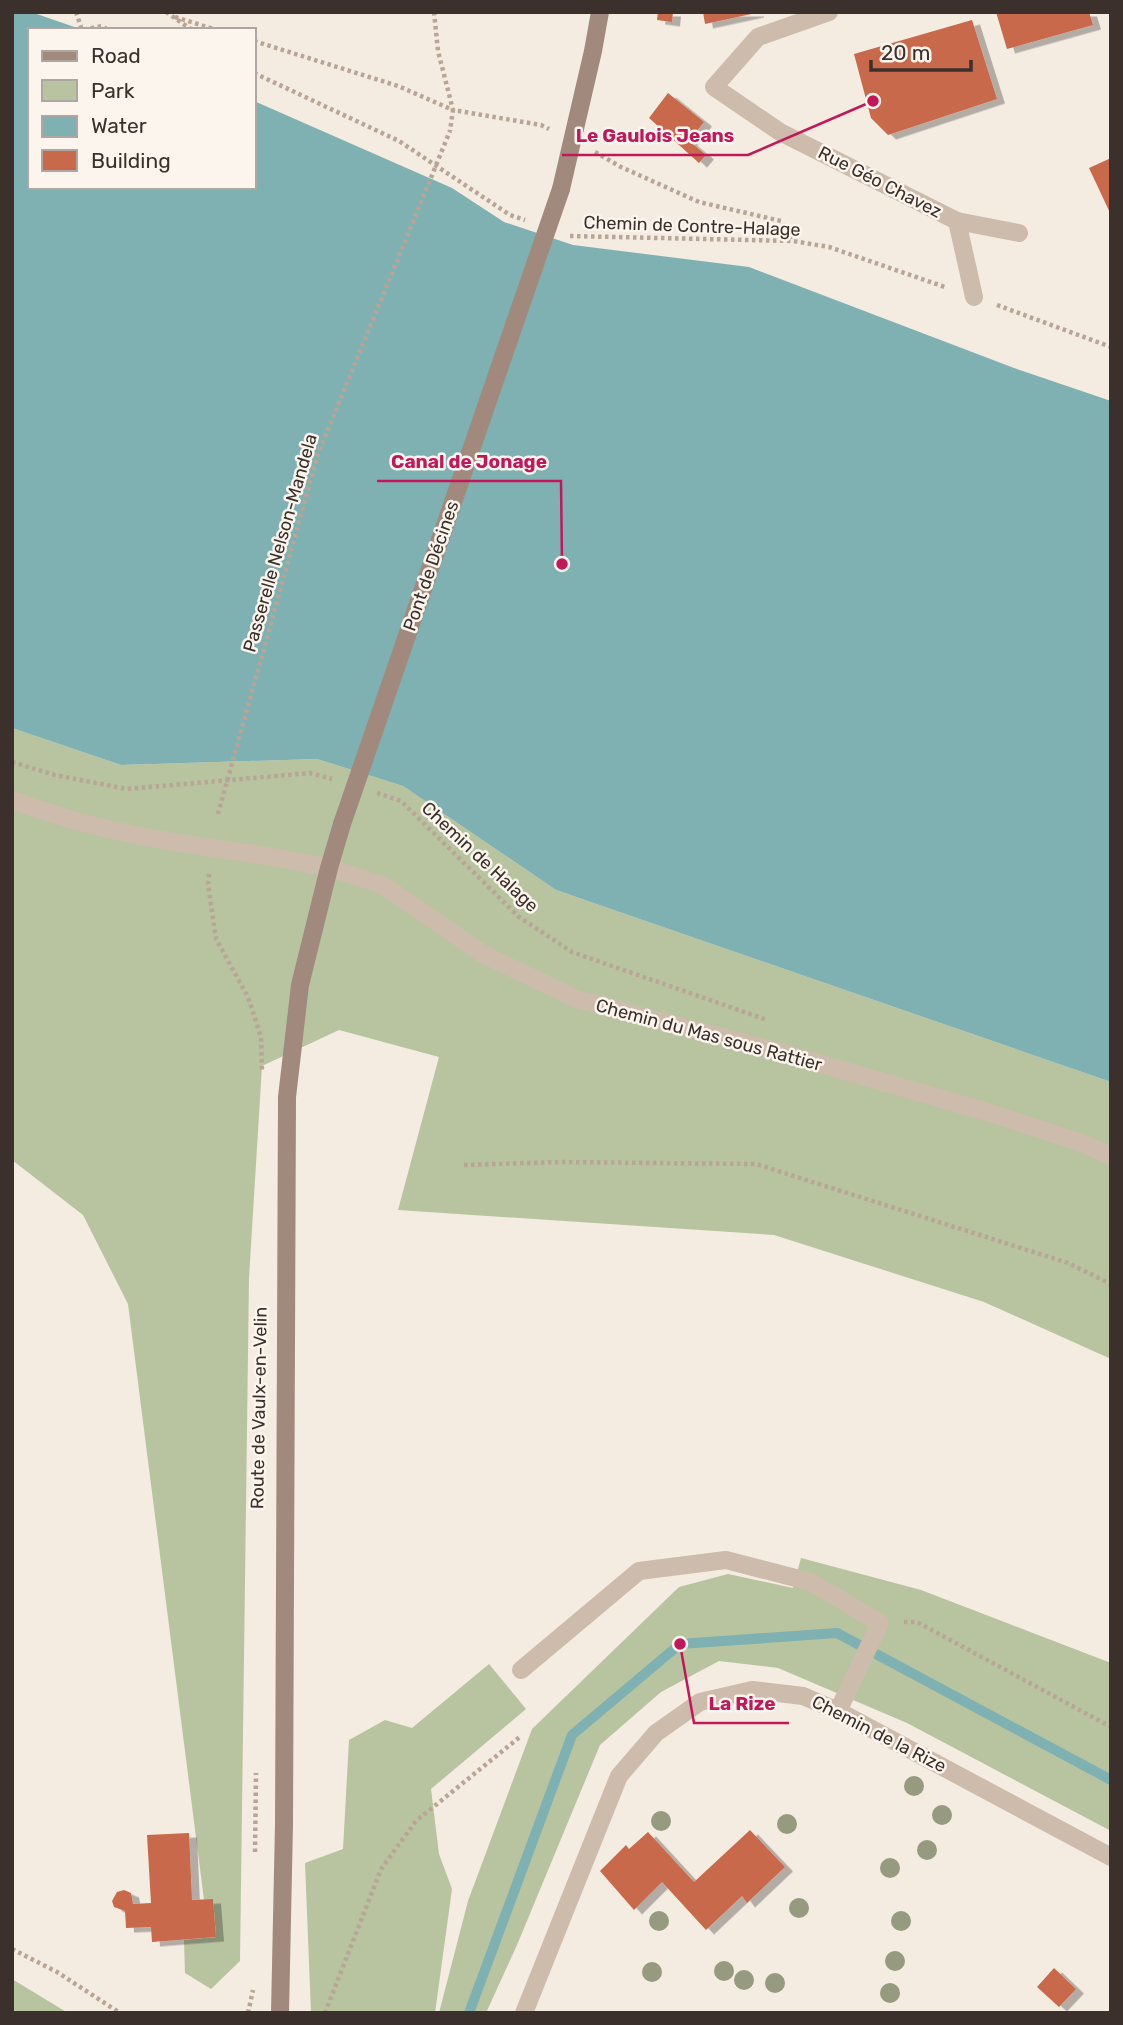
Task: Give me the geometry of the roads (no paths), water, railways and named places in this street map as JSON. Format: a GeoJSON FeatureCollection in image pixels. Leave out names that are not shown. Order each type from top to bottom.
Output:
{"type":"FeatureCollection","features":[{"type":"Feature","properties":{"kind":"street","name":"Pont de Décines"},"geometry":{"type":"LineString","coordinates":[[342,824],[561,188],[600,12]]}},
{"type":"Feature","properties":{"kind":"street","name":"Rue Géo Chavez"},"geometry":{"type":"LineString","coordinates":[[829,12],[758,37],[715,87],[780,132],[957,221],[974,297]]}},
{"type":"Feature","properties":{"kind":"street"},"geometry":{"type":"LineString","coordinates":[[957,221],[1019,233]]}},
{"type":"Feature","properties":{"kind":"street","name":"Chemin du Mas sous Rattier"},"geometry":{"type":"LineString","coordinates":[[12,800],[40,811],[127,833],[297,860],[383,885],[483,954],[576,999],[787,1054],[988,1112],[1082,1143],[1111,1156]]}},
{"type":"Feature","properties":{"kind":"street","name":"Route de Vaulx-en-Velin"},"geometry":{"type":"LineString","coordinates":[[280,2013],[284,1810],[287,1097],[300,985],[328,868],[342,824]]}},
{"type":"Feature","properties":{"kind":"street"},"geometry":{"type":"LineString","coordinates":[[521,1670],[639,1571],[726,1560],[811,1583],[880,1623],[838,1711]]}},
{"type":"Feature","properties":{"kind":"street","name":"Chemin de la Rize"},"geometry":{"type":"LineString","coordinates":[[524,2013],[619,1776],[656,1733],[700,1702],[752,1690],[803,1696],[838,1711],[1111,1857]]}},
{"type":"Feature","properties":{"kind":"water"},"geometry":{"type":"Polygon","coordinates":[[[12,12],[31,12],[77,28],[28,28],[28,189],[256,189],[256,102],[452,188],[504,222],[573,245],[749,267],[1014,368],[1111,401],[1111,1082],[556,890],[403,786],[317,759],[121,765],[12,728],[12,12]]]}},
{"type":"Feature","properties":{"kind":"waterway"},"geometry":{"type":"LineString","coordinates":[[469,2013],[572,1735],[680,1644],[837,1633],[1111,1780]]}},
{"type":"Feature","properties":{"kind":"place","name":"Le Gaulois Jeans"},"geometry":{"type":"Point","coordinates":[873,101]}},
{"type":"Feature","properties":{"kind":"place","name":"Canal de Jonage"},"geometry":{"type":"Point","coordinates":[562,564]}},
{"type":"Feature","properties":{"kind":"place","name":"La Rize"},"geometry":{"type":"Point","coordinates":[680,1644]}}]}
